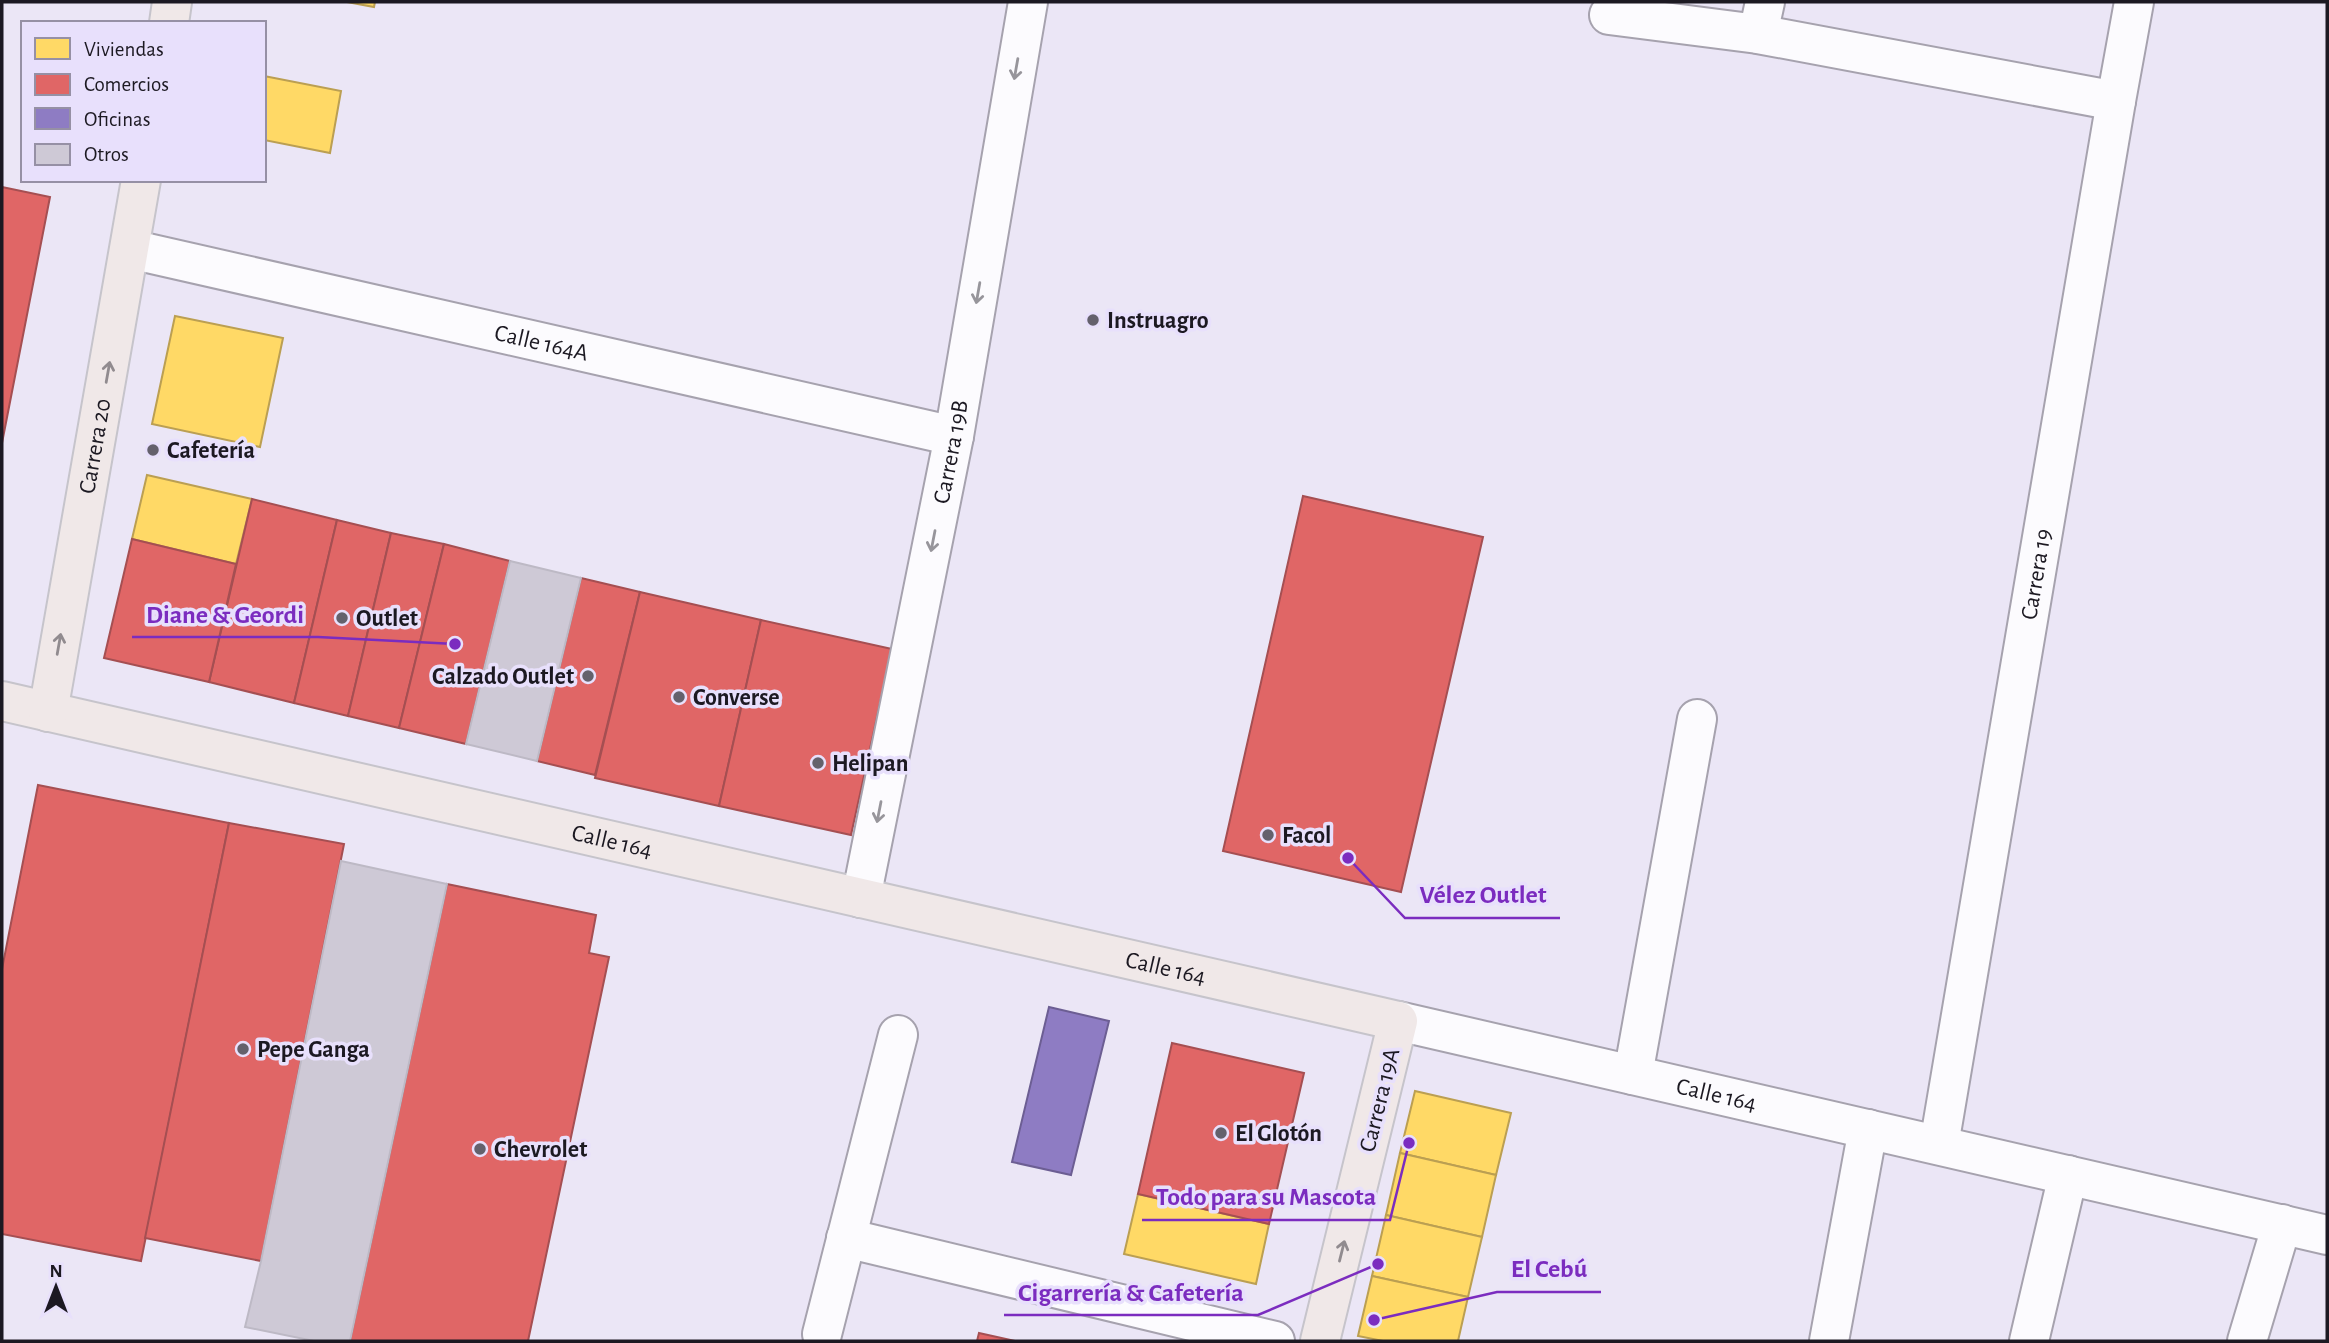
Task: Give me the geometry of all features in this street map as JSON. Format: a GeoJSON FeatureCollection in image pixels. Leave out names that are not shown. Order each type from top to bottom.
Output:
{"type":"FeatureCollection","features":[{"type":"Feature","properties":{"kind":"main road"},"geometry":{"type":"LineString","coordinates":[[169,21],[172,2]]}},
{"type":"Feature","properties":{"kind":"main road","name":"Carrera 20"},"geometry":{"type":"LineString","coordinates":[[48,712],[141,182]]}},
{"type":"Feature","properties":{"kind":"main road","name":"Calle 164"},"geometry":{"type":"LineString","coordinates":[[2,701],[1398,1021]]}},
{"type":"Feature","properties":{"kind":"main road","name":"Carrera 19A"},"geometry":{"type":"LineString","coordinates":[[1320,1341],[1398,1021]]}},
{"type":"Feature","properties":{"kind":"street","name":"Carrera 19B"},"geometry":{"type":"LineString","coordinates":[[862,898],[954,436],[1028,2]]}},
{"type":"Feature","properties":{"kind":"street","name":"Carrera 19"},"geometry":{"type":"LineString","coordinates":[[1939,1145],[2134,2]]}},
{"type":"Feature","properties":{"kind":"street"},"geometry":{"type":"LineString","coordinates":[[1609,15],[1762,18],[2116,101]]}},
{"type":"Feature","properties":{"kind":"street","name":"Calle 164A"},"geometry":{"type":"LineString","coordinates":[[130,249],[954,436]]}},
{"type":"Feature","properties":{"kind":"street"},"geometry":{"type":"LineString","coordinates":[[1633,1076],[1697,719]]}},
{"type":"Feature","properties":{"kind":"street","name":"Calle 164"},"geometry":{"type":"LineString","coordinates":[[1398,1021],[2327,1235]]}},
{"type":"Feature","properties":{"kind":"street"},"geometry":{"type":"LineString","coordinates":[[822,1334],[898,1035]]}},
{"type":"Feature","properties":{"kind":"street"},"geometry":{"type":"LineString","coordinates":[[1829,1341],[1868,1129]]}},
{"type":"Feature","properties":{"kind":"street"},"geometry":{"type":"LineString","coordinates":[[2029,1341],[2068,1175]]}},
{"type":"Feature","properties":{"kind":"street"},"geometry":{"type":"LineString","coordinates":[[2246,1341],[2282,1224]]}},
{"type":"Feature","properties":{"kind":"street"},"geometry":{"type":"LineString","coordinates":[[846,1238],[1275,1341]]}},
{"type":"Feature","properties":{"kind":"building: Viviendas"},"geometry":{"type":"Polygon","coordinates":[[[347,2],[375,2],[374,7],[347,2]]]}},
{"type":"Feature","properties":{"kind":"building: Viviendas"},"geometry":{"type":"Polygon","coordinates":[[[266,76],[341,91],[330,153],[266,140],[266,76]]]}},
{"type":"Feature","properties":{"kind":"building: Viviendas"},"geometry":{"type":"Polygon","coordinates":[[[175,316],[283,338],[260,447],[152,424],[175,316]]]}},
{"type":"Feature","properties":{"kind":"building: Viviendas"},"geometry":{"type":"Polygon","coordinates":[[[147,475],[252,499],[236,564],[132,539],[147,475]]]}},
{"type":"Feature","properties":{"kind":"building: Viviendas"},"geometry":{"type":"Polygon","coordinates":[[[1415,1091],[1511,1113],[1496,1175],[1400,1153],[1415,1091]]]}},
{"type":"Feature","properties":{"kind":"building: Viviendas"},"geometry":{"type":"Polygon","coordinates":[[[1400,1153],[1496,1175],[1482,1237],[1386,1215],[1400,1153]]]}},
{"type":"Feature","properties":{"kind":"building: Viviendas"},"geometry":{"type":"Polygon","coordinates":[[[1138,1194],[1269,1224],[1256,1284],[1124,1254],[1138,1194]]]}},
{"type":"Feature","properties":{"kind":"building: Viviendas"},"geometry":{"type":"Polygon","coordinates":[[[1386,1215],[1482,1237],[1468,1297],[1372,1276],[1386,1215]]]}},
{"type":"Feature","properties":{"kind":"building: Viviendas"},"geometry":{"type":"Polygon","coordinates":[[[1372,1276],[1468,1297],[1458,1341],[1383,1341],[1358,1336],[1372,1276]]]}},
{"type":"Feature","properties":{"kind":"building: Comercios"},"geometry":{"type":"Polygon","coordinates":[[[2,187],[50,197],[2,443],[2,187]]]}},
{"type":"Feature","properties":{"kind":"building: Comercios"},"geometry":{"type":"Polygon","coordinates":[[[1303,496],[1483,537],[1401,892],[1223,851],[1303,496]]]}},
{"type":"Feature","properties":{"kind":"building: Comercios"},"geometry":{"type":"Polygon","coordinates":[[[252,499],[337,520],[294,703],[209,682],[252,499]]]}},
{"type":"Feature","properties":{"kind":"building: Comercios","name":"Outlet"},"geometry":{"type":"Polygon","coordinates":[[[337,520],[391,533],[348,716],[294,703],[337,520]]]}},
{"type":"Feature","properties":{"kind":"building: Comercios"},"geometry":{"type":"Polygon","coordinates":[[[391,533],[444,544],[399,728],[348,716],[391,533]]]}},
{"type":"Feature","properties":{"kind":"building: Comercios"},"geometry":{"type":"Polygon","coordinates":[[[132,539],[236,564],[209,682],[104,658],[132,539]]]}},
{"type":"Feature","properties":{"kind":"building: Comercios"},"geometry":{"type":"Polygon","coordinates":[[[444,544],[510,561],[466,744],[399,728],[444,544]]]}},
{"type":"Feature","properties":{"kind":"building: Comercios","name":"Calzado Outlet"},"geometry":{"type":"Polygon","coordinates":[[[581,578],[640,592],[595,775],[537,761],[581,578]]]}},
{"type":"Feature","properties":{"kind":"building: Comercios","name":"Converse"},"geometry":{"type":"Polygon","coordinates":[[[640,592],[761,620],[719,806],[595,778],[640,592]]]}},
{"type":"Feature","properties":{"kind":"building: Comercios"},"geometry":{"type":"Polygon","coordinates":[[[761,620],[892,649],[851,835],[719,806],[761,620]]]}},
{"type":"Feature","properties":{"kind":"building: Comercios"},"geometry":{"type":"Polygon","coordinates":[[[38,785],[229,823],[141,1261],[2,1234],[2,969],[38,785]]]}},
{"type":"Feature","properties":{"kind":"building: Comercios","name":"Pepe Ganga"},"geometry":{"type":"Polygon","coordinates":[[[229,823],[344,844],[261,1261],[145,1238],[229,823]]]}},
{"type":"Feature","properties":{"kind":"building: Comercios","name":"Chevrolet"},"geometry":{"type":"Polygon","coordinates":[[[447,884],[596,915],[589,953],[609,957],[528,1341],[350,1341],[447,884]]]}},
{"type":"Feature","properties":{"kind":"building: Comercios","name":"El Glotón"},"geometry":{"type":"Polygon","coordinates":[[[1172,1043],[1304,1073],[1269,1224],[1138,1194],[1172,1043]]]}},
{"type":"Feature","properties":{"kind":"building: Comercios"},"geometry":{"type":"Polygon","coordinates":[[[979,1333],[1015,1341],[977,1341],[979,1333]]]}},
{"type":"Feature","properties":{"kind":"building: Oficinas"},"geometry":{"type":"Polygon","coordinates":[[[1049,1007],[1109,1021],[1071,1175],[1012,1162],[1049,1007]]]}},
{"type":"Feature","properties":{"kind":"building: Otros"},"geometry":{"type":"Polygon","coordinates":[[[510,561],[581,578],[537,761],[466,744],[510,561]]]}},
{"type":"Feature","properties":{"kind":"building: Otros"},"geometry":{"type":"Polygon","coordinates":[[[341,861],[447,884],[350,1341],[314,1341],[245,1327],[261,1261],[341,861]]]}},
{"type":"Feature","properties":{"kind":"place","name":"Instruagro"},"geometry":{"type":"Point","coordinates":[1093,320]}},
{"type":"Feature","properties":{"kind":"place","name":"Cafetería"},"geometry":{"type":"Point","coordinates":[153,450]}},
{"type":"Feature","properties":{"kind":"place","name":"Outlet"},"geometry":{"type":"Point","coordinates":[342,618]}},
{"type":"Feature","properties":{"kind":"place","name":"Diane & Geordi"},"geometry":{"type":"Point","coordinates":[455,644]}},
{"type":"Feature","properties":{"kind":"place","name":"Calzado Outlet"},"geometry":{"type":"Point","coordinates":[588,676]}},
{"type":"Feature","properties":{"kind":"place","name":"Converse"},"geometry":{"type":"Point","coordinates":[679,697]}},
{"type":"Feature","properties":{"kind":"place","name":"Helipan"},"geometry":{"type":"Point","coordinates":[818,763]}},
{"type":"Feature","properties":{"kind":"place","name":"Facol"},"geometry":{"type":"Point","coordinates":[1268,835]}},
{"type":"Feature","properties":{"kind":"place","name":"Vélez Outlet"},"geometry":{"type":"Point","coordinates":[1348,858]}},
{"type":"Feature","properties":{"kind":"place","name":"Pepe Ganga"},"geometry":{"type":"Point","coordinates":[243,1049]}},
{"type":"Feature","properties":{"kind":"place","name":"El Glotón"},"geometry":{"type":"Point","coordinates":[1221,1133]}},
{"type":"Feature","properties":{"kind":"place","name":"Todo para su Mascota"},"geometry":{"type":"Point","coordinates":[1409,1143]}},
{"type":"Feature","properties":{"kind":"place","name":"Chevrolet"},"geometry":{"type":"Point","coordinates":[480,1149]}},
{"type":"Feature","properties":{"kind":"place","name":"Cigarrería & Cafetería"},"geometry":{"type":"Point","coordinates":[1378,1264]}},
{"type":"Feature","properties":{"kind":"place","name":"El Cebú"},"geometry":{"type":"Point","coordinates":[1374,1320]}}]}
